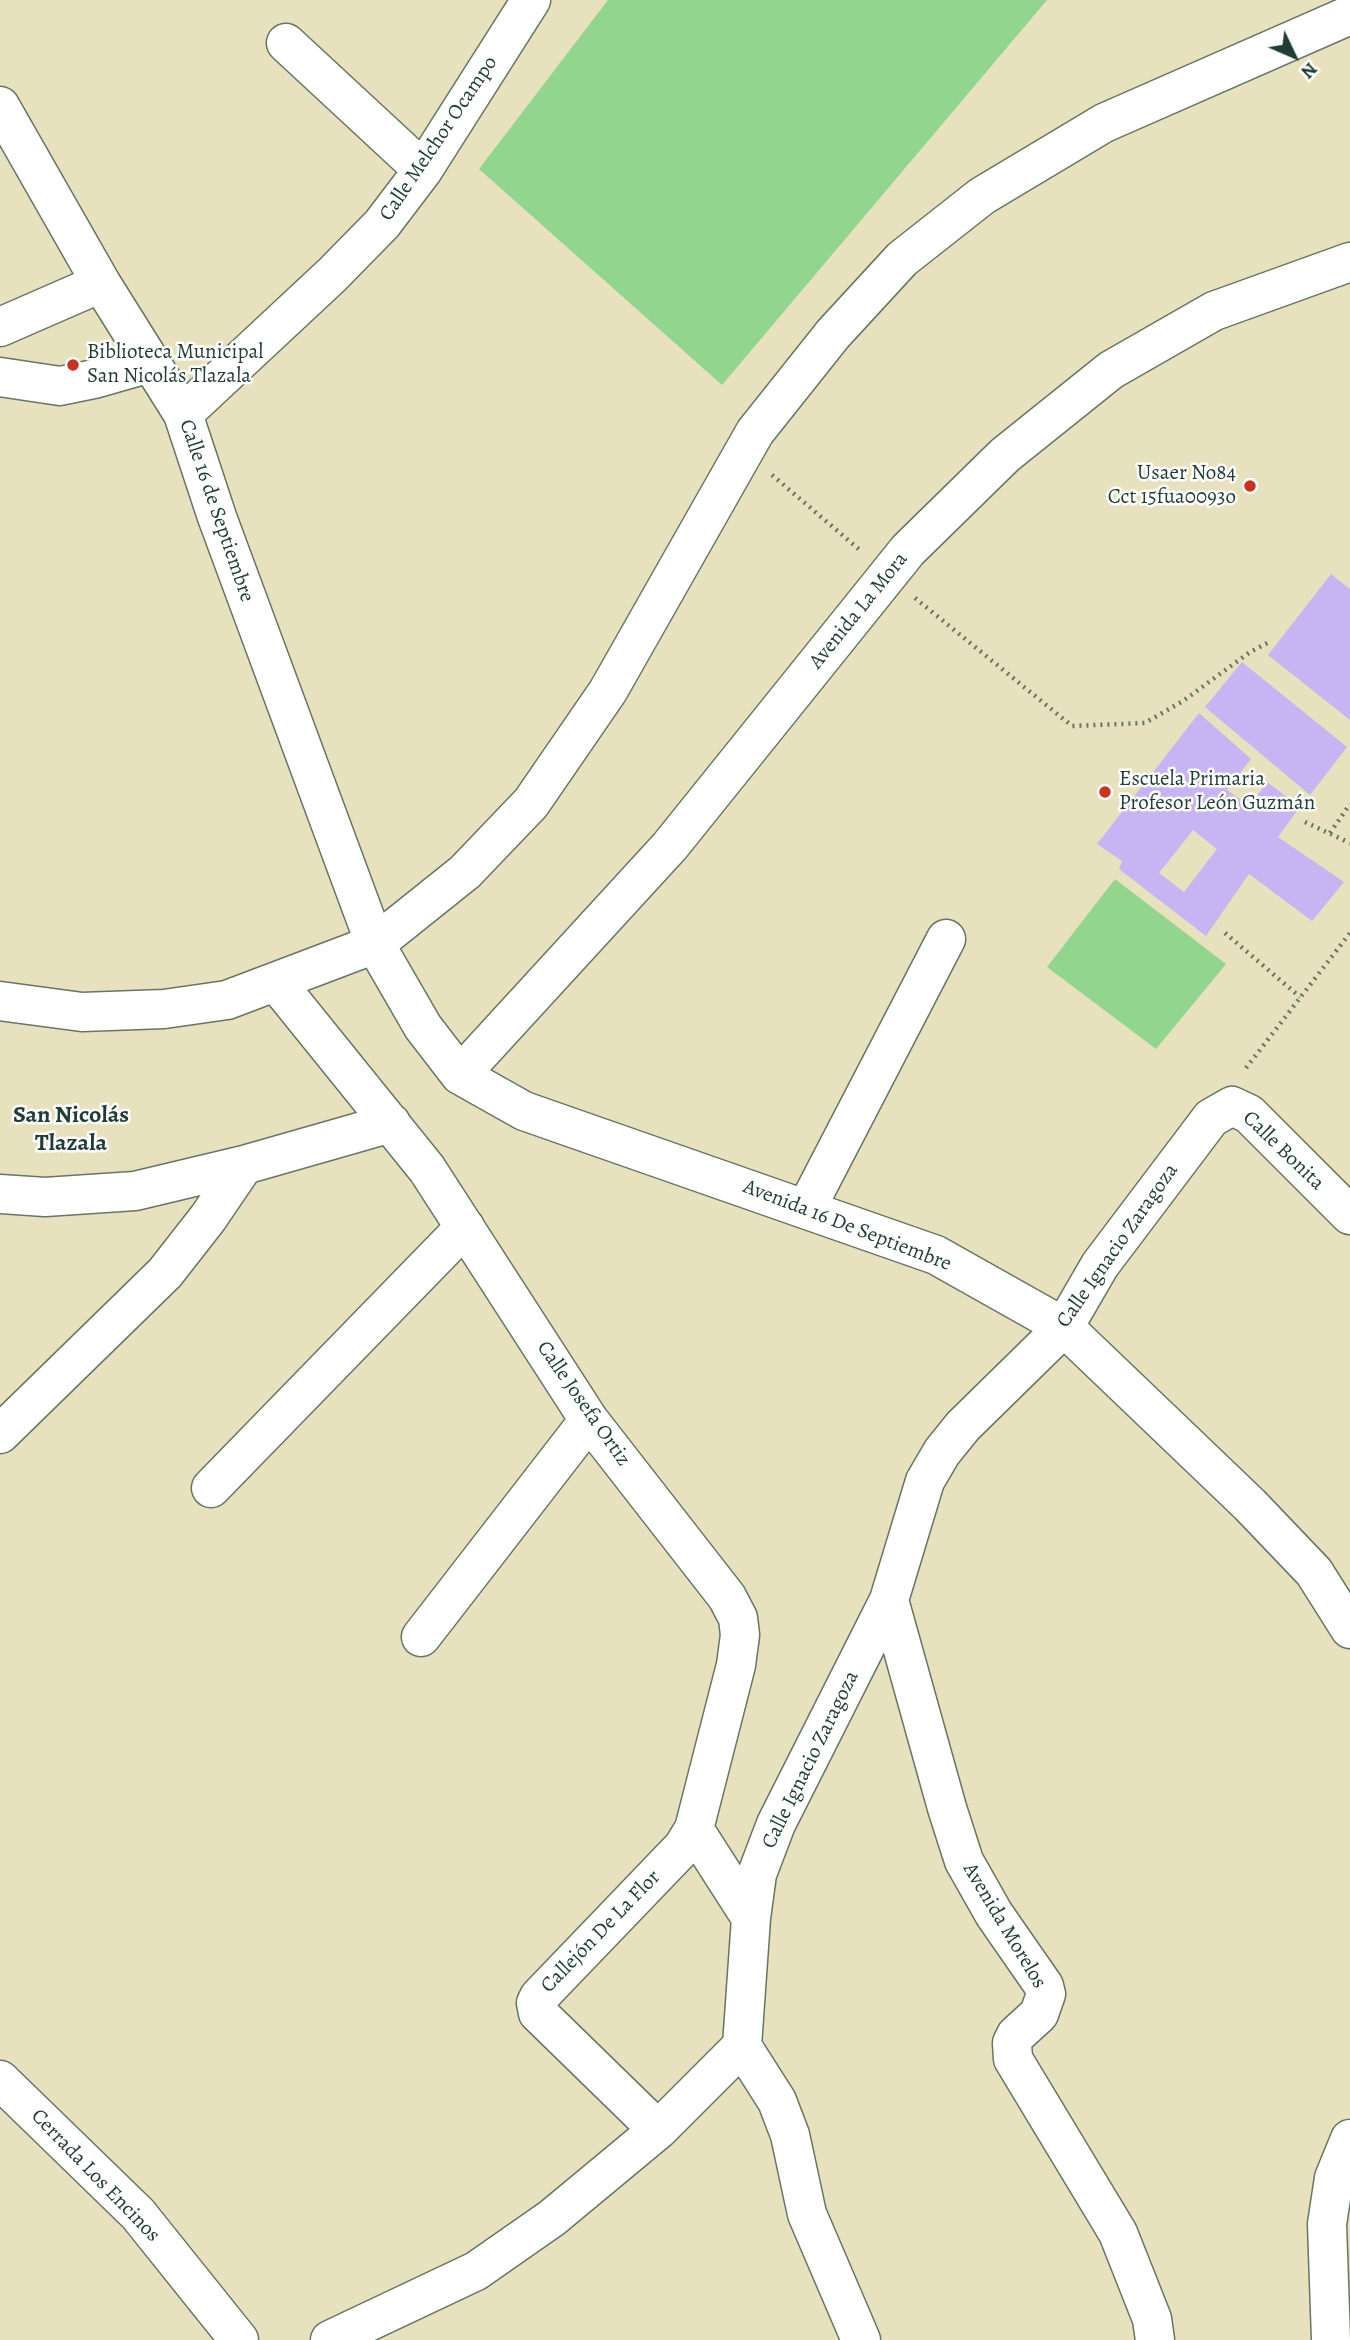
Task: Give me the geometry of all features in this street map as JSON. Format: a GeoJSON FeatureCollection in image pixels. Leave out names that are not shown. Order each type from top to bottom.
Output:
{"type":"FeatureCollection","features":[{"type":"Feature","properties":{"kind":"street","name":"Calle Melchor Ocampo"},"geometry":{"type":"LineString","coordinates":[[183,414],[382,224],[423,170],[531,0]]}},
{"type":"Feature","properties":{"kind":"street"},"geometry":{"type":"LineString","coordinates":[[0,1000],[82,1012],[164,1009],[227,1000],[375,944],[465,872],[531,803],[608,691],[755,432],[833,334],[902,260],[982,196],[1104,123],[1350,15]]}},
{"type":"Feature","properties":{"kind":"street"},"geometry":{"type":"LineString","coordinates":[[286,43],[423,170]]}},
{"type":"Feature","properties":{"kind":"street","name":"Calle 16 de Septiembre"},"geometry":{"type":"LineString","coordinates":[[0,106],[101,283],[183,414],[217,517],[375,944]]}},
{"type":"Feature","properties":{"kind":"street","name":"Avenida La Mora"},"geometry":{"type":"LineString","coordinates":[[460,1075],[670,846],[908,550],[1006,455],[1111,370],[1214,311],[1350,262]]}},
{"type":"Feature","properties":{"kind":"street"},"geometry":{"type":"LineString","coordinates":[[0,327],[101,283]]}},
{"type":"Feature","properties":{"kind":"street"},"geometry":{"type":"LineString","coordinates":[[0,377],[60,386],[150,363]]}},
{"type":"Feature","properties":{"kind":"street"},"geometry":{"type":"LineString","coordinates":[[806,1209],[946,939]]}},
{"type":"Feature","properties":{"kind":"street","name":"Avenida 16 De Septiembre"},"geometry":{"type":"LineString","coordinates":[[375,944],[423,1027],[460,1075],[524,1111],[936,1255],[1064,1327],[1250,1505],[1314,1572],[1350,1629]]}},
{"type":"Feature","properties":{"kind":"street","name":"Calle Josefa Ortiz"},"geometry":{"type":"LineString","coordinates":[[276,982],[427,1169],[589,1420],[727,1597],[738,1618],[740,1635],[736,1665],[694,1829],[669,1863]]}},
{"type":"Feature","properties":{"kind":"street","name":"Calle Bonita"},"geometry":{"type":"LineString","coordinates":[[1211,1118],[1232,1106],[1240,1108],[1350,1215]]}},
{"type":"Feature","properties":{"kind":"street","name":"Calle Ignacio Zaragoza"},"geometry":{"type":"LineString","coordinates":[[742,2046],[751,1918],[758,1874],[776,1824],[889,1600],[925,1481],[942,1452],[963,1426],[1064,1327],[1100,1265],[1211,1118]]}},
{"type":"Feature","properties":{"kind":"street"},"geometry":{"type":"LineString","coordinates":[[0,1194],[45,1197],[135,1191],[244,1165],[391,1123]]}},
{"type":"Feature","properties":{"kind":"street"},"geometry":{"type":"LineString","coordinates":[[0,1434],[165,1273],[208,1218],[244,1165]]}},
{"type":"Feature","properties":{"kind":"street"},"geometry":{"type":"LineString","coordinates":[[211,1488],[465,1227]]}},
{"type":"Feature","properties":{"kind":"street"},"geometry":{"type":"LineString","coordinates":[[421,1637],[589,1420]]}},
{"type":"Feature","properties":{"kind":"street","name":"Avenida Morelos"},"geometry":{"type":"LineString","coordinates":[[889,1600],[964,1861],[994,1914],[1044,1986],[1046,1994],[1039,2014],[1016,2035],[1012,2043],[1013,2059],[1118,2233],[1152,2319],[1155,2340]]}},
{"type":"Feature","properties":{"kind":"street"},"geometry":{"type":"LineString","coordinates":[[694,1829],[751,1918]]}},
{"type":"Feature","properties":{"kind":"street","name":"Callejón De La Flor"},"geometry":{"type":"LineString","coordinates":[[658,2130],[538,2012],[536,2003],[669,1863]]}},
{"type":"Feature","properties":{"kind":"street"},"geometry":{"type":"LineString","coordinates":[[330,2340],[475,2271],[552,2218],[658,2130],[742,2046],[777,2101],[790,2135],[807,2214],[861,2340]]}},
{"type":"Feature","properties":{"kind":"street","name":"Cerrada Los Encinos"},"geometry":{"type":"LineString","coordinates":[[0,2080],[138,2214],[239,2340]]}},
{"type":"Feature","properties":{"kind":"street"},"geometry":{"type":"LineString","coordinates":[[1331,2340],[1327,2224],[1334,2178],[1350,2139]]}},
{"type":"Feature","properties":{"kind":"path"},"geometry":{"type":"LineString","coordinates":[[745,451],[888,575]]}},
{"type":"Feature","properties":{"kind":"path"},"geometry":{"type":"LineString","coordinates":[[938,617],[1072,726],[1145,723],[1183,701],[1250,652],[1271,641]]}},
{"type":"Feature","properties":{"kind":"path"},"geometry":{"type":"LineString","coordinates":[[1330,833],[1350,804]]}},
{"type":"Feature","properties":{"kind":"path"},"geometry":{"type":"LineString","coordinates":[[1305,822],[1350,843]]}},
{"type":"Feature","properties":{"kind":"path"},"geometry":{"type":"LineString","coordinates":[[1225,933],[1300,997]]}},
{"type":"Feature","properties":{"kind":"path"},"geometry":{"type":"LineString","coordinates":[[1246,1068],[1350,933]]}},
{"type":"Feature","properties":{"kind":"green space"},"geometry":{"type":"Polygon","coordinates":[[[608,0],[1047,0],[722,385],[479,169],[608,0]]]}},
{"type":"Feature","properties":{"kind":"green space"},"geometry":{"type":"Polygon","coordinates":[[[1115,879],[1226,964],[1156,1049],[1047,967],[1115,879]]]}},
{"type":"Feature","properties":{"kind":"building"},"geometry":{"type":"Polygon","coordinates":[[[1331,574],[1350,589],[1350,720],[1268,655],[1331,574]]]}},
{"type":"Feature","properties":{"kind":"building"},"geometry":{"type":"Polygon","coordinates":[[[1242,662],[1347,747],[1310,795],[1205,707],[1242,662]]]}},
{"type":"Feature","properties":{"kind":"building"},"geometry":{"type":"Polygon","coordinates":[[[1199,713],[1251,759],[1227,790],[1250,806],[1267,782],[1300,807],[1278,837],[1344,882],[1312,921],[1249,874],[1206,936],[1119,869],[1122,861],[1097,844],[1199,713]],[[1193,830],[1159,873],[1184,892],[1217,849],[1193,830]]]}},
{"type":"Feature","properties":{"kind":"place","name":"Biblioteca Municipal San Nicolás Tlazala"},"geometry":{"type":"Point","coordinates":[73,365]}},
{"type":"Feature","properties":{"kind":"place","name":"Usaer No84 Cct 15fua0093o"},"geometry":{"type":"Point","coordinates":[1250,486]}},
{"type":"Feature","properties":{"kind":"place","name":"Escuela Primaria Profesor León Guzmán"},"geometry":{"type":"Point","coordinates":[1105,792]}},
{"type":"Feature","properties":{"kind":"district","name":"San Nicolás Tlazala"},"geometry":{"type":"Point","coordinates":[71,1130]}}]}
